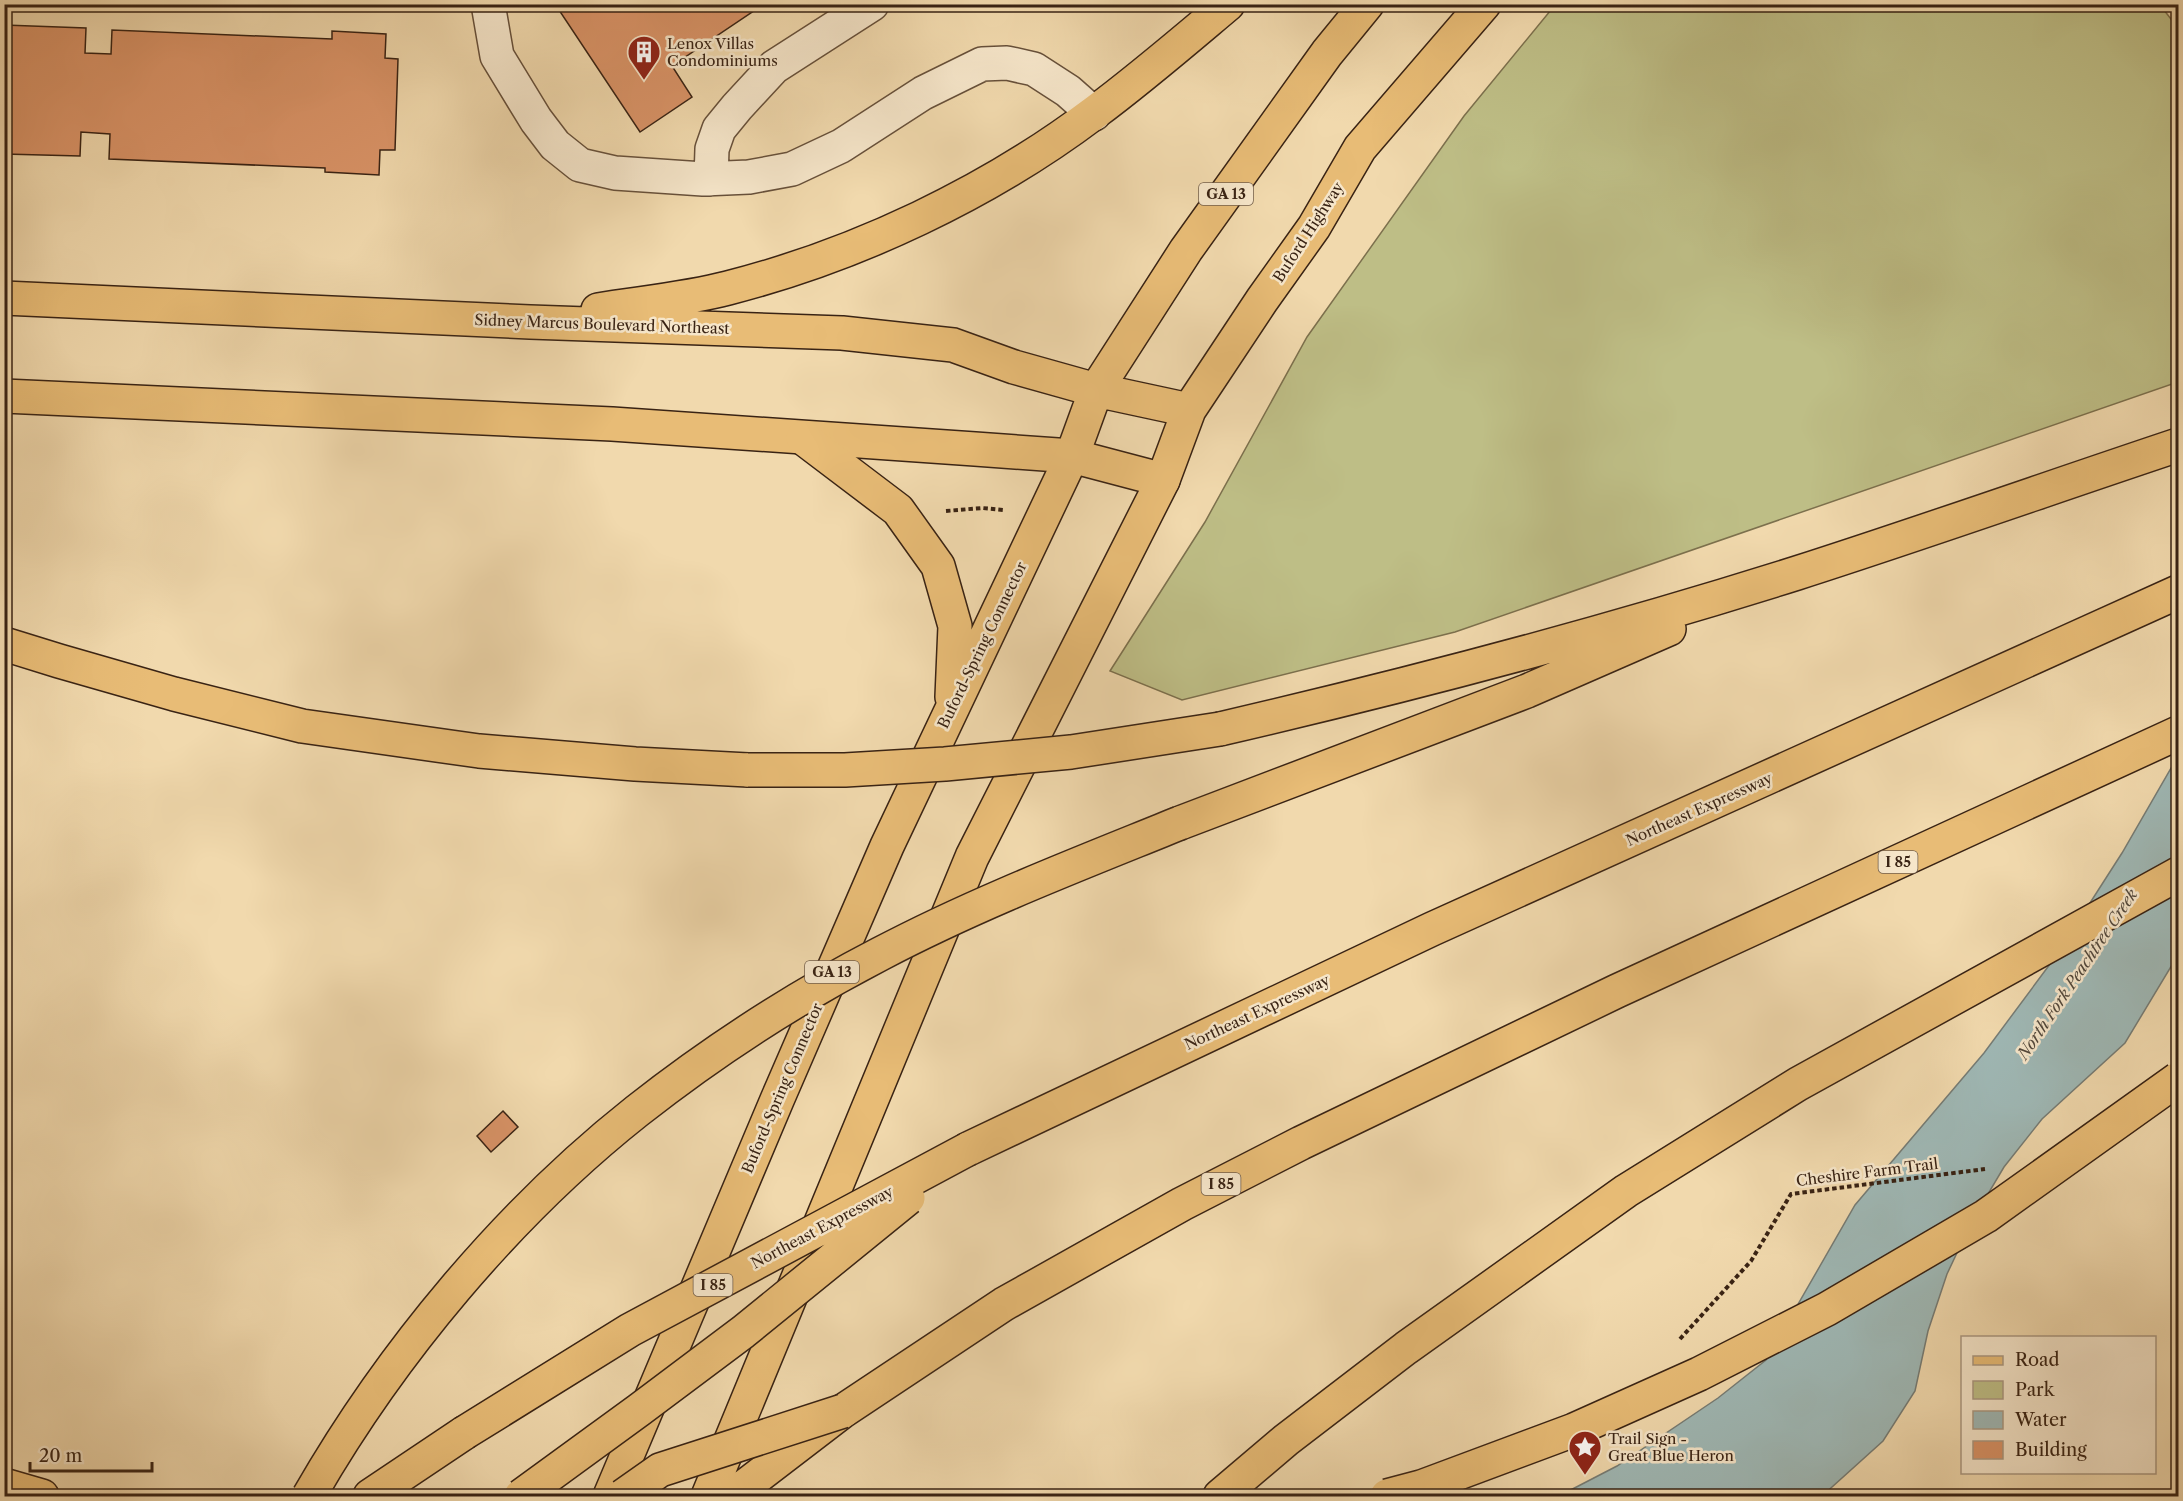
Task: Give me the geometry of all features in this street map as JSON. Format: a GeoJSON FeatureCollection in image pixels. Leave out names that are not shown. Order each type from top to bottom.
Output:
{"type":"FeatureCollection","features":[{"type":"Feature","properties":{"kind":"main road"},"geometry":{"type":"LineString","coordinates":[[530,322],[727,288],[832,256],[959,198],[1012,168],[1094,114],[1228,4]]}},
{"type":"Feature","properties":{"kind":"main road","name":"GA 13"},"geometry":{"type":"LineString","coordinates":[[1072,456],[1096,390],[1186,250],[1327,52],[1367,4]]}},
{"type":"Feature","properties":{"kind":"main road","name":"Buford Highway"},"geometry":{"type":"LineString","coordinates":[[1163,480],[1189,410],[1314,226],[1360,148],[1484,4]]}},
{"type":"Feature","properties":{"kind":"main road","name":"Sidney Marcus Boulevard Northeast"},"geometry":{"type":"LineString","coordinates":[[4,298],[530,322],[842,333],[953,345],[1014,367],[1096,390],[1189,410]]}},
{"type":"Feature","properties":{"kind":"main road"},"geometry":{"type":"LineString","coordinates":[[4,396],[612,424],[1072,456],[1163,480],[972,857],[708,1497]]}},
{"type":"Feature","properties":{"kind":"main road"},"geometry":{"type":"LineString","coordinates":[[803,438],[898,510],[938,566],[955,626],[951,711]]}},
{"type":"Feature","properties":{"kind":"main road"},"geometry":{"type":"LineString","coordinates":[[4,644],[174,694],[302,726],[479,751],[635,764],[748,770],[845,770],[945,764],[1071,752],[1220,729],[1391,690],[1797,573],[2178,445]]}},
{"type":"Feature","properties":{"kind":"main road","name":"Buford-Spring Connector"},"geometry":{"type":"LineString","coordinates":[[610,1497],[887,846],[1072,456]]}},
{"type":"Feature","properties":{"kind":"main road"},"geometry":{"type":"LineString","coordinates":[[309,1497],[364,1410],[430,1318],[517,1222],[563,1176],[637,1111],[717,1052],[805,997],[878,955],[950,919],[1059,872],[1180,823],[1527,691],[1797,573]]}},
{"type":"Feature","properties":{"kind":"main road","name":"Northeast Expressway"},"geometry":{"type":"LineString","coordinates":[[370,1497],[464,1433],[630,1330],[968,1149],[1432,929],[2178,592]]}},
{"type":"Feature","properties":{"kind":"main road","name":"I 85"},"geometry":{"type":"LineString","coordinates":[[732,1497],[843,1411],[1004,1304],[1182,1204],[1261,1163],[1617,991],[2178,733]]}},
{"type":"Feature","properties":{"kind":"main road"},"geometry":{"type":"LineString","coordinates":[[1220,1497],[1286,1440],[1406,1348],[1626,1191],[1798,1084],[2178,874]]}},
{"type":"Feature","properties":{"kind":"main road"},"geometry":{"type":"LineString","coordinates":[[1387,1497],[1421,1487],[1574,1430],[1700,1374],[1827,1309],[1986,1216],[2178,1079]]}},
{"type":"Feature","properties":{"kind":"main road"},"geometry":{"type":"LineString","coordinates":[[521,1497],[743,1332],[968,1149]]}},
{"type":"Feature","properties":{"kind":"main road"},"geometry":{"type":"LineString","coordinates":[[623,1497],[660,1470],[843,1411]]}},
{"type":"Feature","properties":{"kind":"main road"},"geometry":{"type":"LineString","coordinates":[[4,1485],[42,1497]]}},
{"type":"Feature","properties":{"kind":"street"},"geometry":{"type":"LineString","coordinates":[[488,4],[497,56],[536,120],[555,145],[580,165],[615,173],[711,179],[749,177],[792,169],[841,146],[923,93],[982,64],[1006,63],[1034,69],[1068,91],[1094,114]]}},
{"type":"Feature","properties":{"kind":"street"},"geometry":{"type":"LineString","coordinates":[[711,179],[712,149],[719,129],[744,99],[774,67],[872,4]]}},
{"type":"Feature","properties":{"kind":"path"},"geometry":{"type":"LineString","coordinates":[[941,513],[949,510],[982,508],[1010,511]]}},
{"type":"Feature","properties":{"kind":"path","name":"Cheshire Farm Trail"},"geometry":{"type":"LineString","coordinates":[[1677,1343],[1751,1261],[1791,1194],[1993,1168]]}},
{"type":"Feature","properties":{"kind":"green space"},"geometry":{"type":"Polygon","coordinates":[[[1555,5],[2160,5],[2178,28],[2178,382],[1455,632],[1182,700],[1110,671],[1205,522],[1307,337],[1464,116],[1555,5]]]}},
{"type":"Feature","properties":{"kind":"water","name":"North Fork Peachtree Creek"},"geometry":{"type":"Polygon","coordinates":[[[2178,756],[2178,955],[2125,1043],[2042,1119],[2004,1167],[1973,1219],[1947,1274],[1928,1331],[1915,1391],[1883,1441],[1822,1496],[1559,1496],[1617,1466],[1718,1398],[1766,1360],[1855,1205],[1984,1053],[2056,956],[2122,853],[2178,756]]]}},
{"type":"Feature","properties":{"kind":"building","name":"Lenox Villas Condominiums"},"geometry":{"type":"Polygon","coordinates":[[[555,4],[764,4],[672,66],[692,97],[640,132],[555,4]]]}},
{"type":"Feature","properties":{"kind":"building"},"geometry":{"type":"Polygon","coordinates":[[[4,25],[86,28],[85,53],[111,54],[112,30],[332,39],[332,31],[386,34],[385,58],[398,59],[395,150],[380,150],[379,175],[325,172],[325,168],[109,159],[110,134],[81,132],[80,156],[4,154],[4,25]]]}},
{"type":"Feature","properties":{"kind":"building"},"geometry":{"type":"Polygon","coordinates":[[[503,1111],[518,1127],[491,1152],[477,1136],[503,1111]]]}},
{"type":"Feature","properties":{"kind":"place","name":"Lenox Villas Condominiums"},"geometry":{"type":"Point","coordinates":[644,81]}},
{"type":"Feature","properties":{"kind":"place","name":"Trail Sign - Great Blue Heron"},"geometry":{"type":"Point","coordinates":[1585,1476]}}]}
